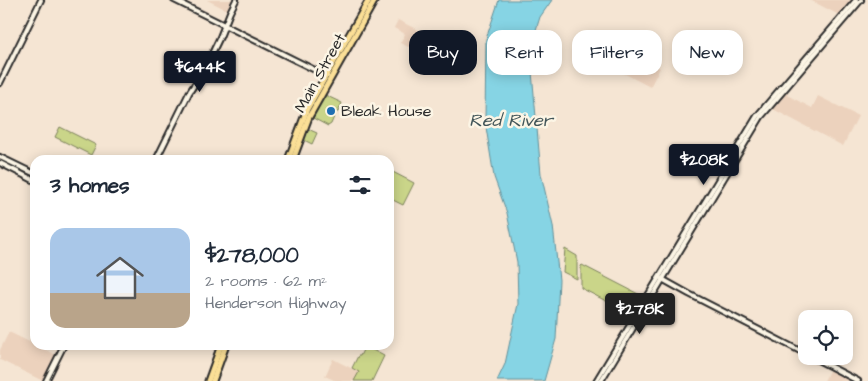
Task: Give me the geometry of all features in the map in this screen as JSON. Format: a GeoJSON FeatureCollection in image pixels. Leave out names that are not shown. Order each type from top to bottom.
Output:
{"type":"FeatureCollection","features":[{"type":"Feature","properties":{"kind":"main road"},"geometry":{"type":"LineString","coordinates":[[0,83],[41,0]]}},
{"type":"Feature","properties":{"kind":"main road"},"geometry":{"type":"LineString","coordinates":[[174,0],[328,77]]}},
{"type":"Feature","properties":{"kind":"main road"},"geometry":{"type":"LineString","coordinates":[[158,155],[189,93],[204,70],[236,0]]}},
{"type":"Feature","properties":{"kind":"main road","name":"Main Street"},"geometry":{"type":"LineString","coordinates":[[295,155],[307,120],[353,27],[369,0]]}},
{"type":"Feature","properties":{"kind":"main road","name":"Main Street"},"geometry":{"type":"LineString","coordinates":[[290,155],[309,105],[361,26],[375,0]]}},
{"type":"Feature","properties":{"kind":"main road"},"geometry":{"type":"LineString","coordinates":[[601,381],[757,116],[857,1]]}},
{"type":"Feature","properties":{"kind":"main road"},"geometry":{"type":"LineString","coordinates":[[358,19],[361,26]]}},
{"type":"Feature","properties":{"kind":"main road"},"geometry":{"type":"LineString","coordinates":[[353,27],[356,29],[356,33]]}},
{"type":"Feature","properties":{"kind":"main road"},"geometry":{"type":"LineString","coordinates":[[309,105],[312,111]]}},
{"type":"Feature","properties":{"kind":"main road"},"geometry":{"type":"LineString","coordinates":[[0,157],[30,172]]}},
{"type":"Feature","properties":{"kind":"main road"},"geometry":{"type":"LineString","coordinates":[[0,164],[30,179]]}},
{"type":"Feature","properties":{"kind":"main road"},"geometry":{"type":"LineString","coordinates":[[661,278],[798,350]]}},
{"type":"Feature","properties":{"kind":"main road"},"geometry":{"type":"LineString","coordinates":[[596,381],[661,278]]}},
{"type":"Feature","properties":{"kind":"main road"},"geometry":{"type":"LineString","coordinates":[[46,381],[62,350]]}},
{"type":"Feature","properties":{"kind":"main road"},"geometry":{"type":"LineString","coordinates":[[208,381],[219,350]]}},
{"type":"Feature","properties":{"kind":"main road"},"geometry":{"type":"LineString","coordinates":[[213,381],[224,350]]}},
{"type":"Feature","properties":{"kind":"main road"},"geometry":{"type":"LineString","coordinates":[[827,365],[858,381]]}},
{"type":"Feature","properties":{"kind":"shaded area"},"geometry":{"type":"Polygon","coordinates":[[[207,0],[232,0],[227,10],[207,0]]]}},
{"type":"Feature","properties":{"kind":"shaded area"},"geometry":{"type":"Polygon","coordinates":[[[810,0],[853,0],[839,15],[810,0]]]}},
{"type":"Feature","properties":{"kind":"shaded area"},"geometry":{"type":"Polygon","coordinates":[[[398,20],[418,30],[409,30],[409,47],[400,43],[405,34],[394,28],[398,20]]]}},
{"type":"Feature","properties":{"kind":"shaded area"},"geometry":{"type":"Polygon","coordinates":[[[627,75],[656,75],[650,87],[627,75]]]}},
{"type":"Feature","properties":{"kind":"shaded area"},"geometry":{"type":"Polygon","coordinates":[[[786,91],[788,92],[787,95],[812,108],[818,96],[858,116],[843,146],[771,108],[786,91]]]}},
{"type":"Feature","properties":{"kind":"shaded area"},"geometry":{"type":"Polygon","coordinates":[[[9,332],[30,342],[30,350],[46,350],[56,355],[43,381],[0,360],[0,350],[9,332]]]}},
{"type":"Feature","properties":{"kind":"shaded area"},"geometry":{"type":"Polygon","coordinates":[[[333,359],[373,379],[372,381],[336,381],[325,376],[333,359]]]}},
{"type":"Feature","properties":{"kind":"shaded area"},"geometry":{"type":"Polygon","coordinates":[[[830,369],[853,381],[824,381],[830,369]]]}},
{"type":"Feature","properties":{"kind":"green space","name":"Bleak House"},"geometry":{"type":"Polygon","coordinates":[[[325,95],[342,103],[331,124],[328,126],[313,118],[325,95]]]}},
{"type":"Feature","properties":{"kind":"green space"},"geometry":{"type":"Polygon","coordinates":[[[60,127],[96,145],[91,155],[55,137],[60,127]]]}},
{"type":"Feature","properties":{"kind":"green space"},"geometry":{"type":"Polygon","coordinates":[[[308,129],[317,133],[312,144],[304,140],[308,129]]]}},
{"type":"Feature","properties":{"kind":"green space"},"geometry":{"type":"Polygon","coordinates":[[[394,173],[414,183],[403,205],[394,200],[394,173]]]}},
{"type":"Feature","properties":{"kind":"green space"},"geometry":{"type":"Polygon","coordinates":[[[565,249],[577,256],[577,279],[563,272],[565,249]]]}},
{"type":"Feature","properties":{"kind":"green space"},"geometry":{"type":"Polygon","coordinates":[[[582,265],[644,297],[633,315],[581,288],[582,265]]]}},
{"type":"Feature","properties":{"kind":"green space"},"geometry":{"type":"Polygon","coordinates":[[[363,350],[373,350],[384,356],[372,381],[354,381],[359,372],[352,368],[358,356],[360,356],[363,350]]]}},
{"type":"Feature","properties":{"kind":"water","name":"Red River"},"geometry":{"type":"Polygon","coordinates":[[[499,0],[552,0],[540,17],[536,30],[489,30],[499,0]]]}},
{"type":"Feature","properties":{"kind":"water","name":"Red River"},"geometry":{"type":"Polygon","coordinates":[[[487,36],[487,75],[532,75],[541,174],[553,226],[559,280],[556,339],[544,381],[497,381],[505,364],[518,304],[517,262],[507,213],[494,177],[485,121],[487,36]]]}},
{"type":"Feature","properties":{"kind":"place","name":"Bleak House"},"geometry":{"type":"Point","coordinates":[331,111]}}]}
